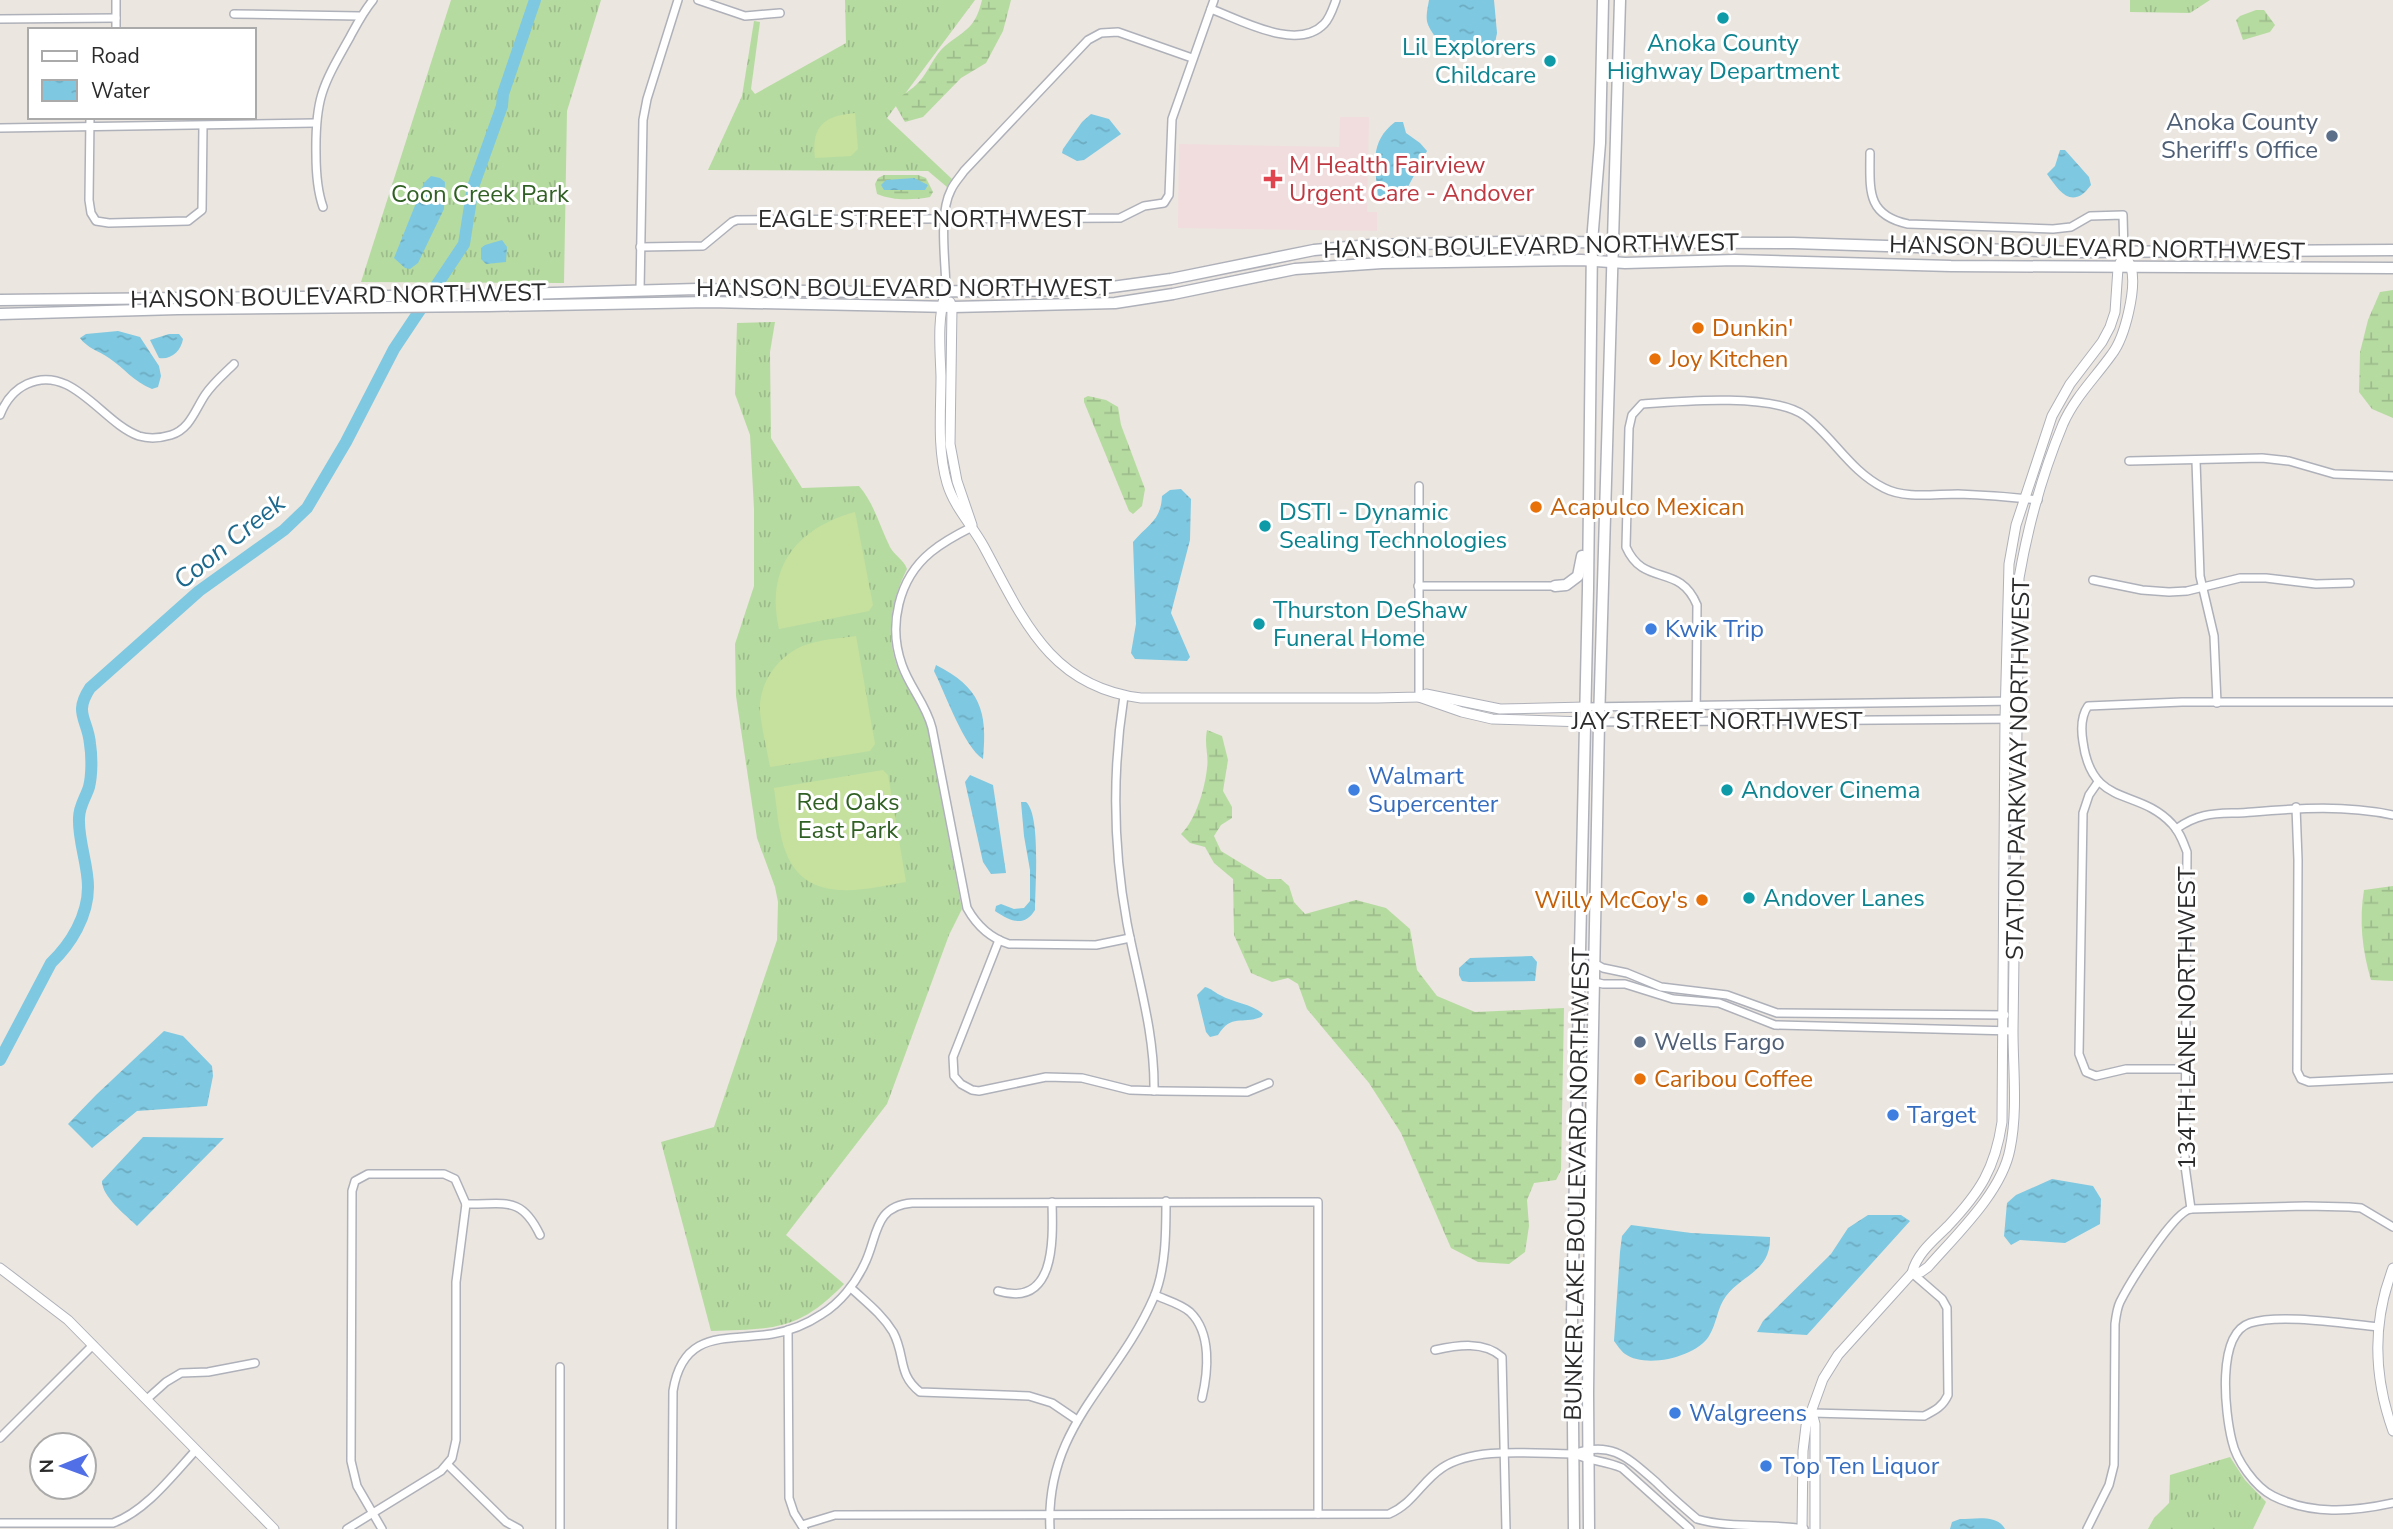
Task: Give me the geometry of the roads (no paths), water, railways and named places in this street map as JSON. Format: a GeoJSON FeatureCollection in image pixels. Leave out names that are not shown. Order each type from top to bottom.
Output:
{"type":"FeatureCollection","features":[{"type":"Feature","properties":{"kind":"main road","name":"BUNKER LAKE BOULEVARD NORTHWEST"},"geometry":{"type":"LineString","coordinates":[[1574,1529],[1572,1314],[1592,242],[1600,143],[1603,0]]}},
{"type":"Feature","properties":{"kind":"main road","name":"BUNKER LAKE BOULEVARD NORTHWEST"},"geometry":{"type":"LineString","coordinates":[[1589,1529],[1598,722],[1620,0]]}},
{"type":"Feature","properties":{"kind":"main road","name":"HANSON BOULEVARD NORTHWEST"},"geometry":{"type":"LineString","coordinates":[[457,301],[640,291],[1090,290],[1123,287],[1343,246],[1592,242],[1837,243],[2124,253],[2393,250]]}},
{"type":"Feature","properties":{"kind":"main road","name":"HANSON BOULEVARD NORTHWEST"},"geometry":{"type":"LineString","coordinates":[[0,300],[697,302],[944,310],[1115,303],[1324,265],[1735,260],[1951,266],[2393,268]]}},
{"type":"Feature","properties":{"kind":"main road","name":"HANSON BOULEVARD NORTHWEST"},"geometry":{"type":"LineString","coordinates":[[0,314],[397,301]]}},
{"type":"Feature","properties":{"kind":"main road"},"geometry":{"type":"LineString","coordinates":[[1555,586],[1572,582],[1580,572],[1588,505]]}},
{"type":"Feature","properties":{"kind":"street"},"geometry":{"type":"LineString","coordinates":[[116,0],[116,28]]}},
{"type":"Feature","properties":{"kind":"street"},"geometry":{"type":"LineString","coordinates":[[324,207],[316,176],[315,123],[323,86],[359,16],[373,0]]}},
{"type":"Feature","properties":{"kind":"street"},"geometry":{"type":"LineString","coordinates":[[640,291],[643,120],[678,0]]}},
{"type":"Feature","properties":{"kind":"street"},"geometry":{"type":"LineString","coordinates":[[698,0],[744,16],[780,13]]}},
{"type":"Feature","properties":{"kind":"street"},"geometry":{"type":"LineString","coordinates":[[944,310],[947,202],[951,189],[964,171],[1080,48],[1098,35],[1118,32],[1192,58],[1214,0]]}},
{"type":"Feature","properties":{"kind":"street"},"geometry":{"type":"LineString","coordinates":[[1211,9],[1290,37],[1313,33],[1325,23],[1336,0]]}},
{"type":"Feature","properties":{"kind":"street"},"geometry":{"type":"LineString","coordinates":[[234,14],[359,16]]}},
{"type":"Feature","properties":{"kind":"street"},"geometry":{"type":"LineString","coordinates":[[0,19],[116,18]]}},
{"type":"Feature","properties":{"kind":"street","name":"EAGLE STREET NORTHWEST"},"geometry":{"type":"LineString","coordinates":[[640,247],[703,246],[737,220],[1120,218],[1144,206],[1160,205],[1169,195],[1172,119],[1192,58]]}},
{"type":"Feature","properties":{"kind":"street"},"geometry":{"type":"LineString","coordinates":[[90,119],[91,213],[96,221],[109,223],[188,221],[202,210],[203,126]]}},
{"type":"Feature","properties":{"kind":"street"},"geometry":{"type":"LineString","coordinates":[[0,128],[315,123]]}},
{"type":"Feature","properties":{"kind":"street","name":"STATION PARKWAY NORTHWEST"},"geometry":{"type":"LineString","coordinates":[[1870,153],[1872,200],[1883,215],[1895,221],[1956,226],[2062,228],[2071,227],[2090,216],[2123,215],[2124,253],[2118,268],[2115,312],[2102,342],[2059,401],[2038,454],[2016,525],[2009,564],[2005,702],[2003,1015],[2008,1031],[2014,1102],[2010,1149],[2001,1175],[1988,1196],[1928,1267],[1921,1272],[1912,1273]]}},
{"type":"Feature","properties":{"kind":"street","name":"STATION PARKWAY NORTHWEST"},"geometry":{"type":"LineString","coordinates":[[1803,1529],[1803,1451],[1806,1426],[1823,1379],[1838,1354],[1912,1273],[1914,1262],[1957,1216],[1990,1171],[1998,1148],[2008,1031],[2013,1015],[2020,578],[2025,545],[2038,500],[2054,448],[2070,410],[2121,339],[2130,299],[2131,268],[2124,253]]}},
{"type":"Feature","properties":{"kind":"street","name":"JAY STREET NORTHWEST"},"geometry":{"type":"LineString","coordinates":[[944,310],[950,444],[955,474],[972,527]]}},
{"type":"Feature","properties":{"kind":"street","name":"JAY STREET NORTHWEST"},"geometry":{"type":"LineString","coordinates":[[944,310],[941,432],[948,486],[1022,618],[1050,655],[1083,680],[1124,695],[1142,698],[1419,697],[1492,719],[1585,722],[2018,719]]}},
{"type":"Feature","properties":{"kind":"street"},"geometry":{"type":"LineString","coordinates":[[1,410],[16,390],[30,382],[46,380],[64,383],[139,436],[158,438],[174,434],[185,426],[216,381],[234,364]]}},
{"type":"Feature","properties":{"kind":"street"},"geometry":{"type":"LineString","coordinates":[[1696,722],[1697,605],[1683,582],[1645,570],[1630,556],[1626,547],[1632,415],[1642,404],[1684,401],[1766,402],[1786,406],[1805,416],[1862,474],[1885,489],[1903,494],[1995,495],[2038,500]]}},
{"type":"Feature","properties":{"kind":"street"},"geometry":{"type":"LineString","coordinates":[[2129,461],[2262,458],[2289,461],[2334,474],[2393,476]]}},
{"type":"Feature","properties":{"kind":"street"},"geometry":{"type":"LineString","coordinates":[[2196,460],[2197,527],[2202,587],[2214,636],[2217,703]]}},
{"type":"Feature","properties":{"kind":"street"},"geometry":{"type":"LineString","coordinates":[[1419,486],[1419,697]]}},
{"type":"Feature","properties":{"kind":"street"},"geometry":{"type":"LineString","coordinates":[[972,527],[931,552],[918,565],[903,592],[895,628],[901,664],[927,709],[932,728],[964,899],[972,917],[984,931],[999,940],[1025,945],[1088,945],[1130,938]]}},
{"type":"Feature","properties":{"kind":"street"},"geometry":{"type":"LineString","coordinates":[[2093,580],[2142,590],[2169,592],[2240,578],[2316,584],[2350,583]]}},
{"type":"Feature","properties":{"kind":"street"},"geometry":{"type":"LineString","coordinates":[[1418,586],[1555,586]]}},
{"type":"Feature","properties":{"kind":"street","name":"JAY STREET NORTHWEST"},"geometry":{"type":"LineString","coordinates":[[1419,697],[1426,694],[1500,709],[2019,701]]}},
{"type":"Feature","properties":{"kind":"street"},"geometry":{"type":"LineString","coordinates":[[1124,695],[1115,826],[1130,938],[1149,1021],[1154,1091]]}},
{"type":"Feature","properties":{"kind":"street"},"geometry":{"type":"LineString","coordinates":[[2393,702],[2088,706],[2082,718],[2082,738],[2089,769],[2098,782],[2123,798],[2162,815],[2176,829],[2191,818],[2214,812],[2252,812],[2296,807],[2367,809],[2393,815]]}},
{"type":"Feature","properties":{"kind":"street"},"geometry":{"type":"LineString","coordinates":[[2098,782],[2082,813],[2079,1054],[2082,1064],[2086,1072],[2096,1076],[2126,1069],[2185,1069]]}},
{"type":"Feature","properties":{"kind":"street"},"geometry":{"type":"LineString","coordinates":[[2296,807],[2297,1071],[2301,1079],[2333,1082],[2393,1078]]}},
{"type":"Feature","properties":{"kind":"street","name":"134TH LANE NORTHWEST"},"geometry":{"type":"LineString","coordinates":[[2176,829],[2187,852],[2188,877],[2185,1166],[2191,1209]]}},
{"type":"Feature","properties":{"kind":"street"},"geometry":{"type":"LineString","coordinates":[[999,940],[953,1057],[954,1076],[972,1090],[979,1091],[1033,1078],[1070,1077],[1130,1090],[1154,1091],[1247,1092],[1269,1083]]}},
{"type":"Feature","properties":{"kind":"street"},"geometry":{"type":"LineString","coordinates":[[1594,963],[1661,987],[1727,995],[1777,1013],[2013,1015]]}},
{"type":"Feature","properties":{"kind":"street"},"geometry":{"type":"LineString","coordinates":[[1579,978],[1603,984],[1625,984],[1673,999],[1719,1003],[1775,1025],[2008,1031]]}},
{"type":"Feature","properties":{"kind":"street"},"geometry":{"type":"LineString","coordinates":[[2002,1103],[2014,1102]]}},
{"type":"Feature","properties":{"kind":"street"},"geometry":{"type":"LineString","coordinates":[[347,1529],[372,1513],[448,1465],[455,1450],[456,1282],[466,1204],[454,1179],[444,1174],[368,1174],[355,1181],[352,1191],[351,1461],[357,1486],[372,1513],[382,1529]]}},
{"type":"Feature","properties":{"kind":"street"},"geometry":{"type":"LineString","coordinates":[[1050,1529],[1051,1487],[1060,1453],[1077,1420],[1155,1295],[1164,1254],[1166,1201]]}},
{"type":"Feature","properties":{"kind":"street"},"geometry":{"type":"LineString","coordinates":[[998,1291],[1009,1294],[1027,1292],[1035,1287],[1044,1275],[1052,1256],[1052,1202]]}},
{"type":"Feature","properties":{"kind":"street"},"geometry":{"type":"LineString","coordinates":[[672,1529],[673,1391],[678,1369],[690,1353],[705,1342],[789,1331],[825,1312],[851,1287],[865,1264],[881,1219],[892,1208],[912,1203],[1318,1202],[1318,1514]]}},
{"type":"Feature","properties":{"kind":"street"},"geometry":{"type":"LineString","coordinates":[[466,1204],[513,1204],[523,1209],[533,1220],[540,1235]]}},
{"type":"Feature","properties":{"kind":"street"},"geometry":{"type":"LineString","coordinates":[[2087,1529],[2109,1485],[2114,1465],[2115,1324],[2120,1303],[2144,1261],[2176,1217],[2191,1209],[2349,1207],[2361,1208],[2393,1227]]}},
{"type":"Feature","properties":{"kind":"street"},"geometry":{"type":"LineString","coordinates":[[0,1268],[47,1303],[93,1345],[274,1529]]}},
{"type":"Feature","properties":{"kind":"street"},"geometry":{"type":"LineString","coordinates":[[2393,1268],[2378,1327],[2381,1387],[2393,1431]]}},
{"type":"Feature","properties":{"kind":"street"},"geometry":{"type":"LineString","coordinates":[[1812,1413],[1924,1416],[1945,1402],[1948,1386],[1947,1308],[1942,1299],[1912,1273]]}},
{"type":"Feature","properties":{"kind":"street"},"geometry":{"type":"LineString","coordinates":[[851,1287],[888,1325],[901,1352],[907,1380],[920,1392],[1029,1396],[1052,1403],[1077,1420]]}},
{"type":"Feature","properties":{"kind":"street"},"geometry":{"type":"LineString","coordinates":[[1155,1295],[1189,1311],[1202,1328],[1207,1355],[1202,1398]]}},
{"type":"Feature","properties":{"kind":"street"},"geometry":{"type":"LineString","coordinates":[[2378,1327],[2313,1321],[2249,1323],[2237,1331],[2227,1353],[2227,1411],[2232,1443],[2239,1458],[2270,1495],[2308,1508],[2325,1510],[2348,1511],[2393,1503]]}},
{"type":"Feature","properties":{"kind":"street"},"geometry":{"type":"LineString","coordinates":[[789,1331],[789,1498],[803,1527],[835,1515],[1389,1514],[1409,1502],[1439,1470],[1455,1460],[1474,1455],[1588,1454],[1606,1449],[1623,1454],[1697,1520],[1723,1528],[1803,1529]]}},
{"type":"Feature","properties":{"kind":"street"},"geometry":{"type":"LineString","coordinates":[[0,1438],[93,1345]]}},
{"type":"Feature","properties":{"kind":"street"},"geometry":{"type":"LineString","coordinates":[[1435,1350],[1482,1346],[1494,1349],[1502,1357],[1506,1529]]}},
{"type":"Feature","properties":{"kind":"street"},"geometry":{"type":"LineString","coordinates":[[147,1399],[181,1373],[208,1372],[255,1363]]}},
{"type":"Feature","properties":{"kind":"street"},"geometry":{"type":"LineString","coordinates":[[559,1367],[560,1529]]}},
{"type":"Feature","properties":{"kind":"street","name":"STATION PARKWAY NORTHWEST"},"geometry":{"type":"LineString","coordinates":[[1812,1413],[1815,1424],[1815,1529]]}},
{"type":"Feature","properties":{"kind":"street"},"geometry":{"type":"LineString","coordinates":[[0,1523],[113,1523],[126,1518],[162,1487],[196,1450]]}},
{"type":"Feature","properties":{"kind":"street"},"geometry":{"type":"LineString","coordinates":[[1588,1454],[1622,1468],[1690,1529]]}},
{"type":"Feature","properties":{"kind":"street"},"geometry":{"type":"LineString","coordinates":[[448,1465],[506,1522],[519,1529]]}},
{"type":"Feature","properties":{"kind":"water"},"geometry":{"type":"Polygon","coordinates":[[[1429,0],[1494,0],[1497,33],[1495,43],[1479,45],[1438,41],[1427,22],[1429,0]]]}},
{"type":"Feature","properties":{"kind":"water"},"geometry":{"type":"Polygon","coordinates":[[[1091,114],[1109,119],[1121,134],[1084,160],[1077,161],[1062,153],[1063,149],[1091,114]]]}},
{"type":"Feature","properties":{"kind":"water"},"geometry":{"type":"Polygon","coordinates":[[[1395,122],[1403,122],[1406,133],[1427,151],[1402,198],[1390,201],[1378,195],[1376,155],[1381,138],[1395,122]]]}},
{"type":"Feature","properties":{"kind":"water"},"geometry":{"type":"Polygon","coordinates":[[[2060,150],[2065,150],[2089,177],[2091,185],[2078,197],[2066,196],[2047,174],[2055,166],[2060,150]]]}},
{"type":"Feature","properties":{"kind":"water"},"geometry":{"type":"Polygon","coordinates":[[[431,176],[445,182],[444,209],[418,263],[410,269],[405,268],[394,258],[424,183],[431,176]]]}},
{"type":"Feature","properties":{"kind":"water"},"geometry":{"type":"Polygon","coordinates":[[[914,178],[928,185],[925,190],[884,190],[881,185],[886,180],[914,178]]]}},
{"type":"Feature","properties":{"kind":"water"},"geometry":{"type":"Polygon","coordinates":[[[502,240],[507,247],[506,262],[486,264],[481,259],[481,248],[502,240]]]}},
{"type":"Feature","properties":{"kind":"water"},"geometry":{"type":"Polygon","coordinates":[[[118,331],[140,337],[159,366],[161,376],[158,387],[152,389],[140,383],[80,338],[86,334],[118,331]]]}},
{"type":"Feature","properties":{"kind":"water"},"geometry":{"type":"Polygon","coordinates":[[[179,334],[183,339],[182,343],[178,351],[171,356],[159,358],[150,340],[179,334]]]}},
{"type":"Feature","properties":{"kind":"water"},"geometry":{"type":"Polygon","coordinates":[[[1181,489],[1191,499],[1190,540],[1171,613],[1190,657],[1187,661],[1135,659],[1131,653],[1136,624],[1133,542],[1153,522],[1162,496],[1170,490],[1181,489]]]}},
{"type":"Feature","properties":{"kind":"water"},"geometry":{"type":"Polygon","coordinates":[[[936,665],[963,682],[978,702],[984,727],[983,759],[969,743],[956,719],[934,671],[936,665]]]}},
{"type":"Feature","properties":{"kind":"water"},"geometry":{"type":"Polygon","coordinates":[[[970,775],[993,785],[1006,873],[991,874],[983,862],[965,782],[970,775]]]}},
{"type":"Feature","properties":{"kind":"water"},"geometry":{"type":"Polygon","coordinates":[[[1021,802],[1026,802],[1031,809],[1034,821],[1035,910],[1026,919],[1016,921],[995,911],[996,906],[1001,904],[1014,909],[1024,908],[1030,901],[1030,870],[1021,802]]]}},
{"type":"Feature","properties":{"kind":"water"},"geometry":{"type":"Polygon","coordinates":[[[1532,956],[1537,962],[1535,981],[1469,982],[1462,981],[1459,975],[1459,968],[1470,958],[1532,956]]]}},
{"type":"Feature","properties":{"kind":"water"},"geometry":{"type":"Polygon","coordinates":[[[1205,987],[1263,1014],[1254,1019],[1232,1022],[1218,1035],[1210,1037],[1206,1032],[1197,995],[1205,987]]]}},
{"type":"Feature","properties":{"kind":"water"},"geometry":{"type":"Polygon","coordinates":[[[164,1031],[183,1036],[212,1066],[213,1076],[207,1106],[137,1111],[92,1148],[68,1124],[164,1031]]]}},
{"type":"Feature","properties":{"kind":"water"},"geometry":{"type":"Polygon","coordinates":[[[143,1137],[224,1138],[137,1226],[110,1199],[102,1181],[143,1137]]]}},
{"type":"Feature","properties":{"kind":"water"},"geometry":{"type":"Polygon","coordinates":[[[2052,1179],[2093,1186],[2101,1199],[2100,1224],[2065,1243],[2020,1240],[2011,1245],[2004,1236],[2007,1203],[2016,1195],[2052,1179]]]}},
{"type":"Feature","properties":{"kind":"water"},"geometry":{"type":"Polygon","coordinates":[[[1868,1215],[1901,1215],[1910,1221],[1807,1335],[1757,1332],[1763,1321],[1831,1254],[1848,1228],[1868,1215]]]}},
{"type":"Feature","properties":{"kind":"water"},"geometry":{"type":"Polygon","coordinates":[[[1631,1225],[1691,1233],[1770,1237],[1769,1248],[1761,1265],[1726,1296],[1712,1331],[1703,1343],[1682,1355],[1645,1360],[1625,1354],[1614,1341],[1622,1236],[1631,1225]]]}},
{"type":"Feature","properties":{"kind":"water"},"geometry":{"type":"Polygon","coordinates":[[[1960,1519],[1991,1519],[2005,1529],[1950,1529],[1952,1522],[1960,1519]]]}},
{"type":"Feature","properties":{"kind":"waterway","name":"Coon Creek"},"geometry":{"type":"LineString","coordinates":[[0,1060],[51,963],[71,938],[85,908],[88,878],[79,818],[91,777],[91,749],[82,711],[85,697],[90,688],[199,591],[284,530],[307,508],[346,442],[394,349],[464,244],[473,187],[535,0]]}},
{"type":"Feature","properties":{"kind":"place","name":"Anoka County Highway Department"},"geometry":{"type":"Point","coordinates":[1723,18]}},
{"type":"Feature","properties":{"kind":"place","name":"Lil Explorers Childcare"},"geometry":{"type":"Point","coordinates":[1550,61]}},
{"type":"Feature","properties":{"kind":"place","name":"Anoka County Sheriff's Office"},"geometry":{"type":"Point","coordinates":[2332,136]}},
{"type":"Feature","properties":{"kind":"place","name":"M Health Fairview Urgent Care - Andover"},"geometry":{"type":"Point","coordinates":[1273,179]}},
{"type":"Feature","properties":{"kind":"place","name":"Dunkin'"},"geometry":{"type":"Point","coordinates":[1698,328]}},
{"type":"Feature","properties":{"kind":"place","name":"Joy Kitchen"},"geometry":{"type":"Point","coordinates":[1655,359]}},
{"type":"Feature","properties":{"kind":"place","name":"Acapulco Mexican"},"geometry":{"type":"Point","coordinates":[1536,507]}},
{"type":"Feature","properties":{"kind":"place","name":"DSTI - Dynamic Sealing Technologies"},"geometry":{"type":"Point","coordinates":[1265,526]}},
{"type":"Feature","properties":{"kind":"place","name":"Thurston DeShaw Funeral Home"},"geometry":{"type":"Point","coordinates":[1259,624]}},
{"type":"Feature","properties":{"kind":"place","name":"Kwik Trip"},"geometry":{"type":"Point","coordinates":[1651,629]}},
{"type":"Feature","properties":{"kind":"place","name":"Walmart Supercenter"},"geometry":{"type":"Point","coordinates":[1354,790]}},
{"type":"Feature","properties":{"kind":"place","name":"Andover Cinema"},"geometry":{"type":"Point","coordinates":[1727,790]}},
{"type":"Feature","properties":{"kind":"place","name":"Andover Lanes"},"geometry":{"type":"Point","coordinates":[1749,898]}},
{"type":"Feature","properties":{"kind":"place","name":"Willy McCoy's"},"geometry":{"type":"Point","coordinates":[1702,900]}},
{"type":"Feature","properties":{"kind":"place","name":"Wells Fargo"},"geometry":{"type":"Point","coordinates":[1640,1042]}},
{"type":"Feature","properties":{"kind":"place","name":"Caribou Coffee"},"geometry":{"type":"Point","coordinates":[1640,1079]}},
{"type":"Feature","properties":{"kind":"place","name":"Target"},"geometry":{"type":"Point","coordinates":[1893,1115]}},
{"type":"Feature","properties":{"kind":"place","name":"Walgreens"},"geometry":{"type":"Point","coordinates":[1675,1413]}},
{"type":"Feature","properties":{"kind":"place","name":"Top Ten Liquor"},"geometry":{"type":"Point","coordinates":[1766,1466]}},
{"type":"Feature","properties":{"kind":"park label","name":"Coon Creek Park"},"geometry":{"type":"Point","coordinates":[480,194]}},
{"type":"Feature","properties":{"kind":"park label","name":"Red Oaks East Park"},"geometry":{"type":"Point","coordinates":[848,816]}}]}
